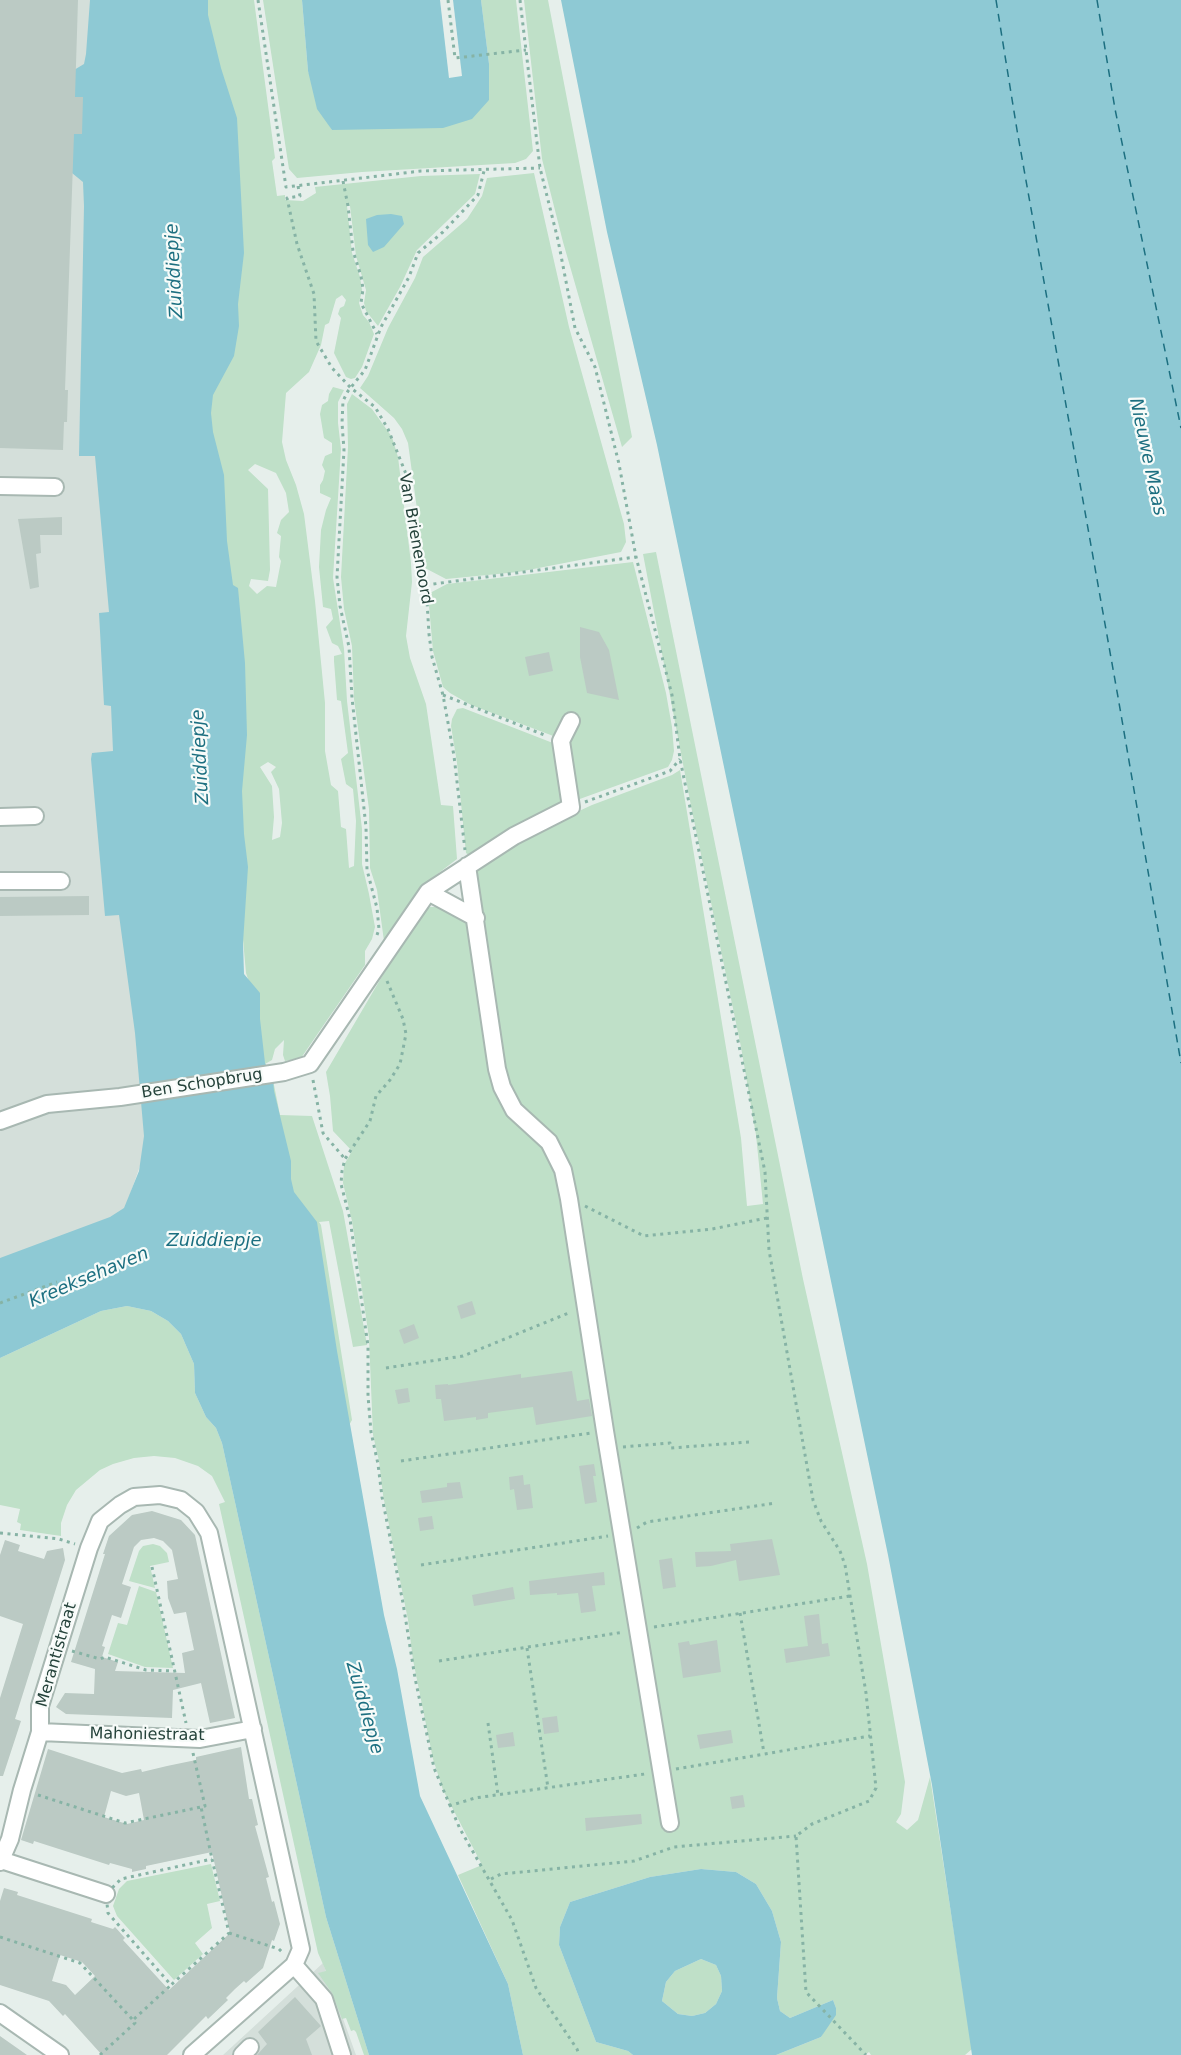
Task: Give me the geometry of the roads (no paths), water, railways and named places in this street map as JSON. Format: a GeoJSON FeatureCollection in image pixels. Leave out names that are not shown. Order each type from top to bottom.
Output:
{"type":"FeatureCollection","features":[{"type":"Feature","properties":{"kind":"street"},"geometry":{"type":"LineString","coordinates":[[0,486],[55,487]]}},
{"type":"Feature","properties":{"kind":"street"},"geometry":{"type":"LineString","coordinates":[[476,918],[428,892],[514,836],[571,807],[561,741],[571,721]]}},
{"type":"Feature","properties":{"kind":"street"},"geometry":{"type":"LineString","coordinates":[[0,817],[35,816]]}},
{"type":"Feature","properties":{"kind":"street"},"geometry":{"type":"LineString","coordinates":[[467,866],[501,1088],[514,1110],[549,1142],[563,1170],[670,1823]]}},
{"type":"Feature","properties":{"kind":"street"},"geometry":{"type":"LineString","coordinates":[[0,881],[61,881]]}},
{"type":"Feature","properties":{"kind":"street","name":"Ben Schopbrug"},"geometry":{"type":"LineString","coordinates":[[0,1121],[46,1104],[120,1097],[284,1072],[310,1064],[428,892]]}},
{"type":"Feature","properties":{"kind":"street","name":"Merantistraat"},"geometry":{"type":"LineString","coordinates":[[0,1861],[10,1839],[40,1732],[40,1706],[88,1548],[100,1521],[134,1497],[160,1495],[181,1500],[196,1512],[209,1533],[253,1729]]}},
{"type":"Feature","properties":{"kind":"street"},"geometry":{"type":"LineString","coordinates":[[192,2055],[294,1965],[301,1948],[253,1729]]}},
{"type":"Feature","properties":{"kind":"street","name":"Mahoniestraat"},"geometry":{"type":"LineString","coordinates":[[40,1732],[200,1739],[253,1729]]}},
{"type":"Feature","properties":{"kind":"street"},"geometry":{"type":"LineString","coordinates":[[0,1861],[106,1894]]}},
{"type":"Feature","properties":{"kind":"street"},"geometry":{"type":"LineString","coordinates":[[294,1965],[324,1999],[342,2055]]}},
{"type":"Feature","properties":{"kind":"street"},"geometry":{"type":"LineString","coordinates":[[0,2013],[60,2055]]}},
{"type":"Feature","properties":{"kind":"water","name":"Zuiddiepje"},"geometry":{"type":"Polygon","coordinates":[[[90,0],[208,0],[208,15],[221,68],[237,118],[244,253],[238,304],[239,326],[234,356],[213,395],[211,413],[213,432],[224,475],[227,541],[233,585],[238,588],[245,663],[247,735],[242,791],[248,867],[243,943],[244,974],[260,993],[260,1019],[265,1063],[273,1080],[291,1161],[294,1192],[317,1222],[337,1351],[384,1615],[397,1669],[420,1796],[508,1984],[523,2055],[369,2055],[326,1917],[222,1443],[216,1428],[206,1417],[195,1393],[194,1364],[181,1334],[168,1321],[151,1311],[127,1306],[101,1311],[0,1358],[0,1258],[110,1217],[124,1208],[139,1171],[144,1136],[135,1033],[119,915],[105,916],[91,759],[92,753],[113,751],[111,706],[104,705],[99,613],[109,612],[95,456],[79,456],[84,206],[83,182],[72,173],[74,70],[84,64],[90,0]]]}},
{"type":"Feature","properties":{"kind":"water"},"geometry":{"type":"Polygon","coordinates":[[[302,0],[481,0],[489,64],[489,100],[472,119],[443,128],[332,130],[317,109],[308,71],[302,0]]]}},
{"type":"Feature","properties":{"kind":"water","name":"Nieuwe Maas"},"geometry":{"type":"Polygon","coordinates":[[[561,0],[1181,0],[1181,2055],[972,2055],[932,1785],[888,1555],[657,445],[607,232],[561,0]]]}},
{"type":"Feature","properties":{"kind":"water"},"geometry":{"type":"Polygon","coordinates":[[[391,214],[402,216],[404,224],[384,247],[373,252],[368,245],[366,219],[391,214]]]}},
{"type":"Feature","properties":{"kind":"water"},"geometry":{"type":"Polygon","coordinates":[[[701,1869],[736,1872],[756,1884],[772,1911],[781,1942],[777,1998],[780,2011],[790,2018],[833,2000],[836,2015],[821,2037],[776,2055],[633,2055],[628,2051],[596,2042],[559,1945],[560,1927],[570,1902],[650,1877],[701,1869]],[[701,1959],[675,1971],[666,1982],[662,2001],[678,2014],[692,2016],[705,2013],[716,2004],[722,1991],[721,1976],[716,1965],[701,1959]]]}},
{"type":"Feature","properties":{"kind":"water label","name":"Kreeksehaven"},"geometry":{"type":"Point","coordinates":[89,1278]}}]}
